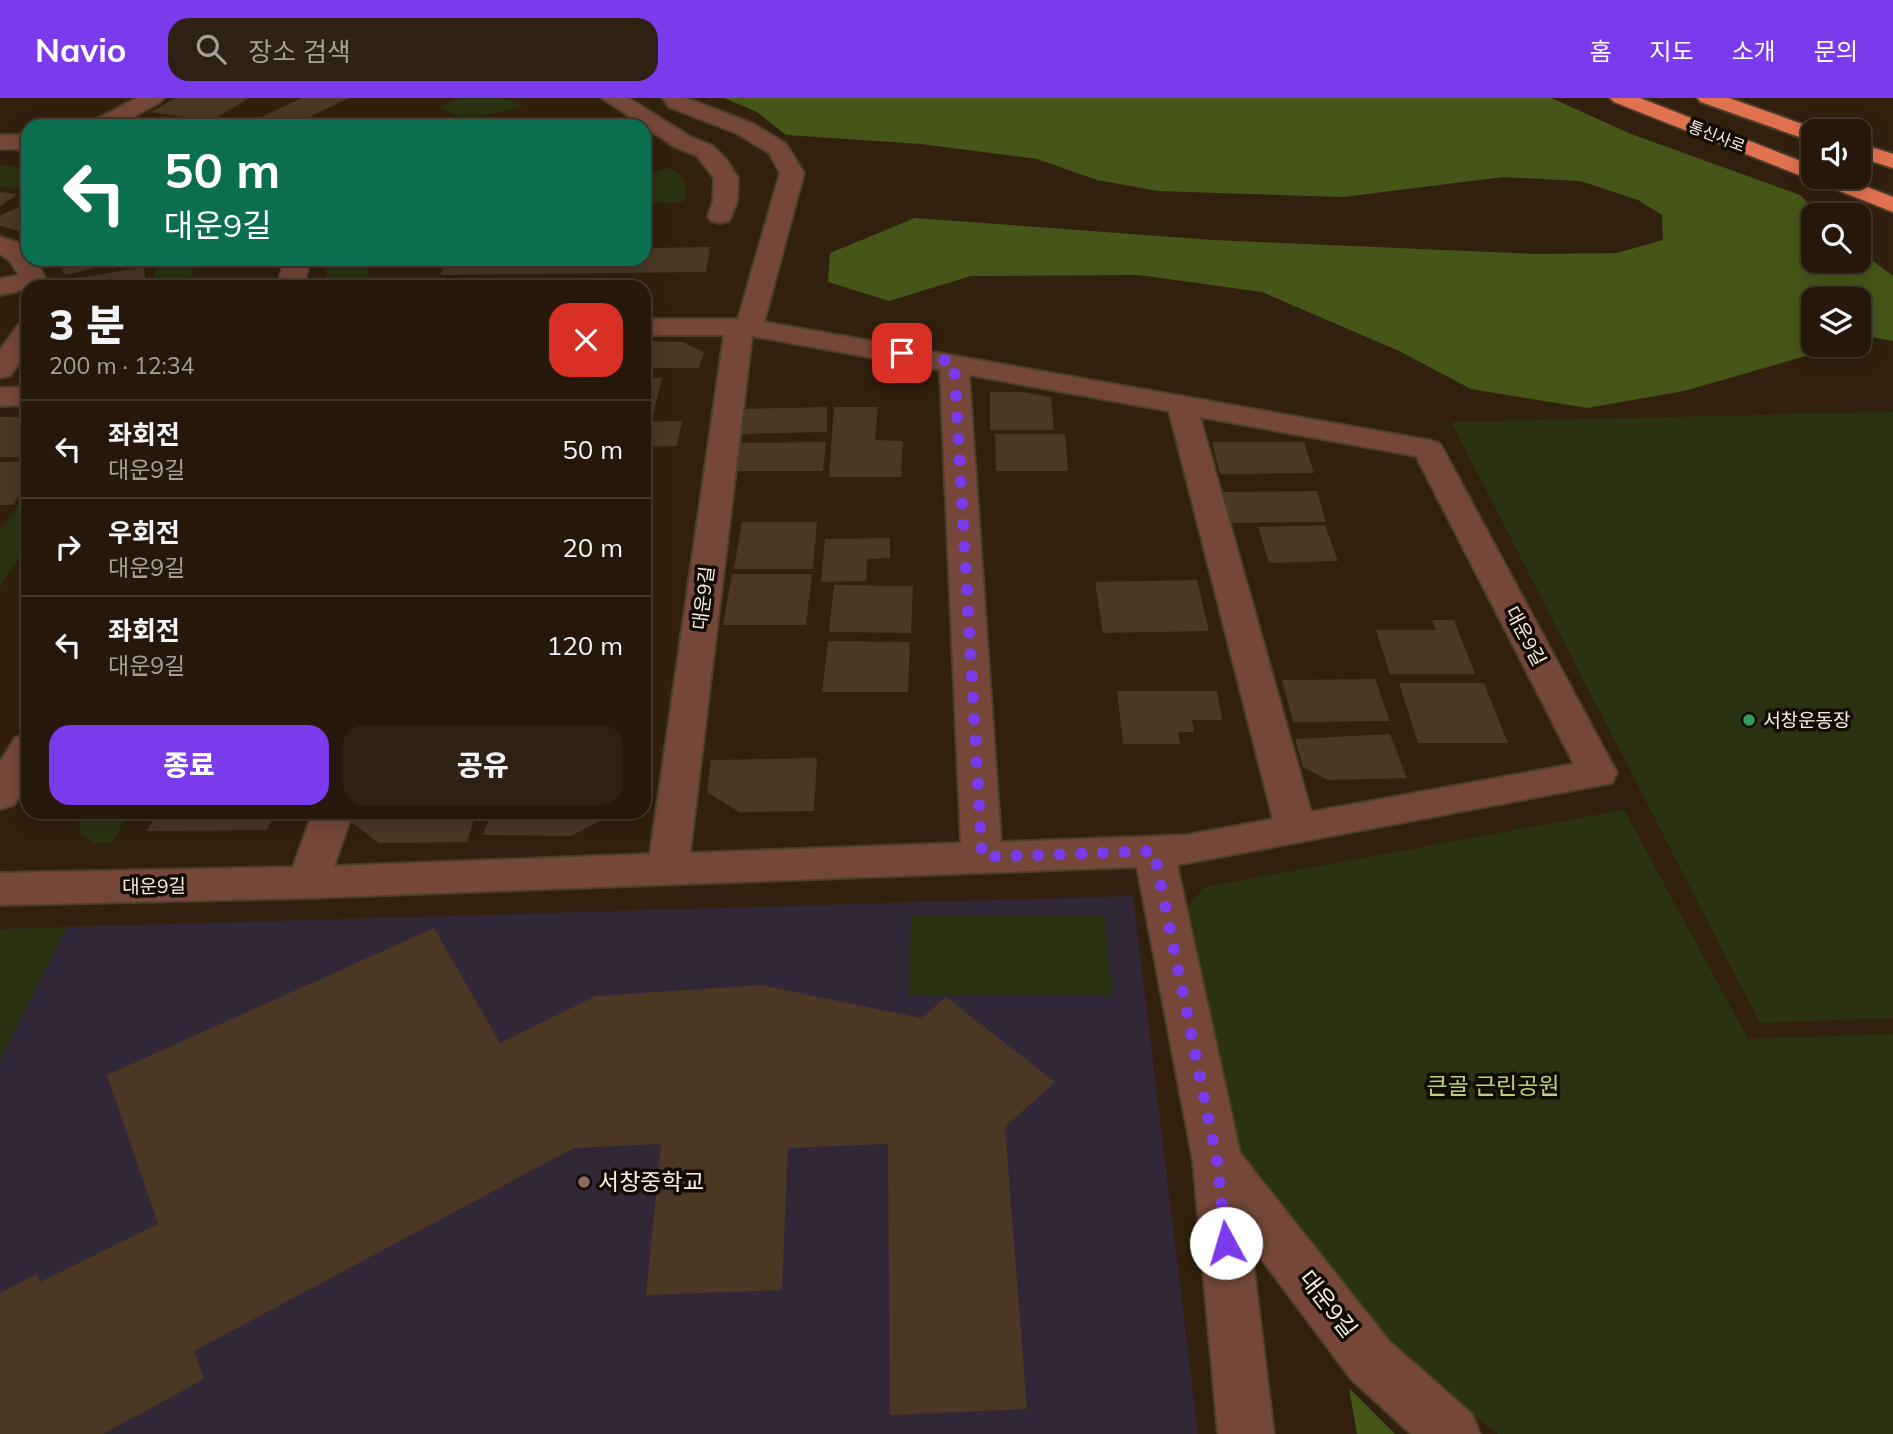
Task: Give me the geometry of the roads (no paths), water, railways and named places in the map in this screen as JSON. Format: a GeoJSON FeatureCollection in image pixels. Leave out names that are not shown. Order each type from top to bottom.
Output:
{"type":"FeatureCollection","features":[{"type":"Feature","properties":{"kind":"highway","name":"통신사로"},"geometry":{"type":"LineString","coordinates":[[1620,98],[1801,169]]}},
{"type":"Feature","properties":{"kind":"highway","name":"통신사로"},"geometry":{"type":"LineString","coordinates":[[1708,98],[1801,130]]}},
{"type":"Feature","properties":{"kind":"highway"},"geometry":{"type":"LineString","coordinates":[[1871,153],[1893,161]]}},
{"type":"Feature","properties":{"kind":"highway"},"geometry":{"type":"LineString","coordinates":[[1852,189],[1893,205]]}},
{"type":"Feature","properties":{"kind":"street"},"geometry":{"type":"LineString","coordinates":[[114,119],[153,98]]}},
{"type":"Feature","properties":{"kind":"street"},"geometry":{"type":"LineString","coordinates":[[613,98],[646,119]]}},
{"type":"Feature","properties":{"kind":"street"},"geometry":{"type":"LineString","coordinates":[[674,98],[677,102],[746,129],[778,149],[792,173],[744,327]]}},
{"type":"Feature","properties":{"kind":"street"},"geometry":{"type":"LineString","coordinates":[[651,122],[683,142],[705,151],[718,164],[726,178],[725,202],[720,216]]}},
{"type":"Feature","properties":{"kind":"street"},"geometry":{"type":"LineString","coordinates":[[0,142],[21,142]]}},
{"type":"Feature","properties":{"kind":"street"},"geometry":{"type":"LineString","coordinates":[[0,244],[21,259]]}},
{"type":"Feature","properties":{"kind":"street"},"geometry":{"type":"LineString","coordinates":[[0,287],[21,285]]}},
{"type":"Feature","properties":{"kind":"street","name":"대운9길"},"geometry":{"type":"LineString","coordinates":[[0,889],[308,882],[1187,850],[1598,773],[1428,449],[954,362],[744,327],[651,327]]}},
{"type":"Feature","properties":{"kind":"street","name":"대운9길"},"geometry":{"type":"LineString","coordinates":[[668,869],[744,327]]}},
{"type":"Feature","properties":{"kind":"street"},"geometry":{"type":"LineString","coordinates":[[0,370],[21,343]]}},
{"type":"Feature","properties":{"kind":"street"},"geometry":{"type":"LineString","coordinates":[[954,362],[982,857]]}},
{"type":"Feature","properties":{"kind":"street"},"geometry":{"type":"LineString","coordinates":[[0,397],[21,396]]}},
{"type":"Feature","properties":{"kind":"street"},"geometry":{"type":"LineString","coordinates":[[1182,404],[1296,830]]}},
{"type":"Feature","properties":{"kind":"street"},"geometry":{"type":"LineString","coordinates":[[0,795],[21,759]]}},
{"type":"Feature","properties":{"kind":"street"},"geometry":{"type":"LineString","coordinates":[[308,882],[330,819]]}},
{"type":"Feature","properties":{"kind":"street","name":"대운9길"},"geometry":{"type":"LineString","coordinates":[[1154,851],[1217,1161],[1246,1434]]}},
{"type":"Feature","properties":{"kind":"street","name":"대운9길"},"geometry":{"type":"LineString","coordinates":[[1217,1161],[1370,1360],[1452,1434]]}},
{"type":"Feature","properties":{"kind":"place","name":"서창운동장"},"geometry":{"type":"Point","coordinates":[1749,720]}},
{"type":"Feature","properties":{"kind":"place","name":"서창중학교"},"geometry":{"type":"Point","coordinates":[584,1182]}},
{"type":"Feature","properties":{"kind":"park label","name":"큰골 근린공원"},"geometry":{"type":"Point","coordinates":[1493,1086]}}]}
